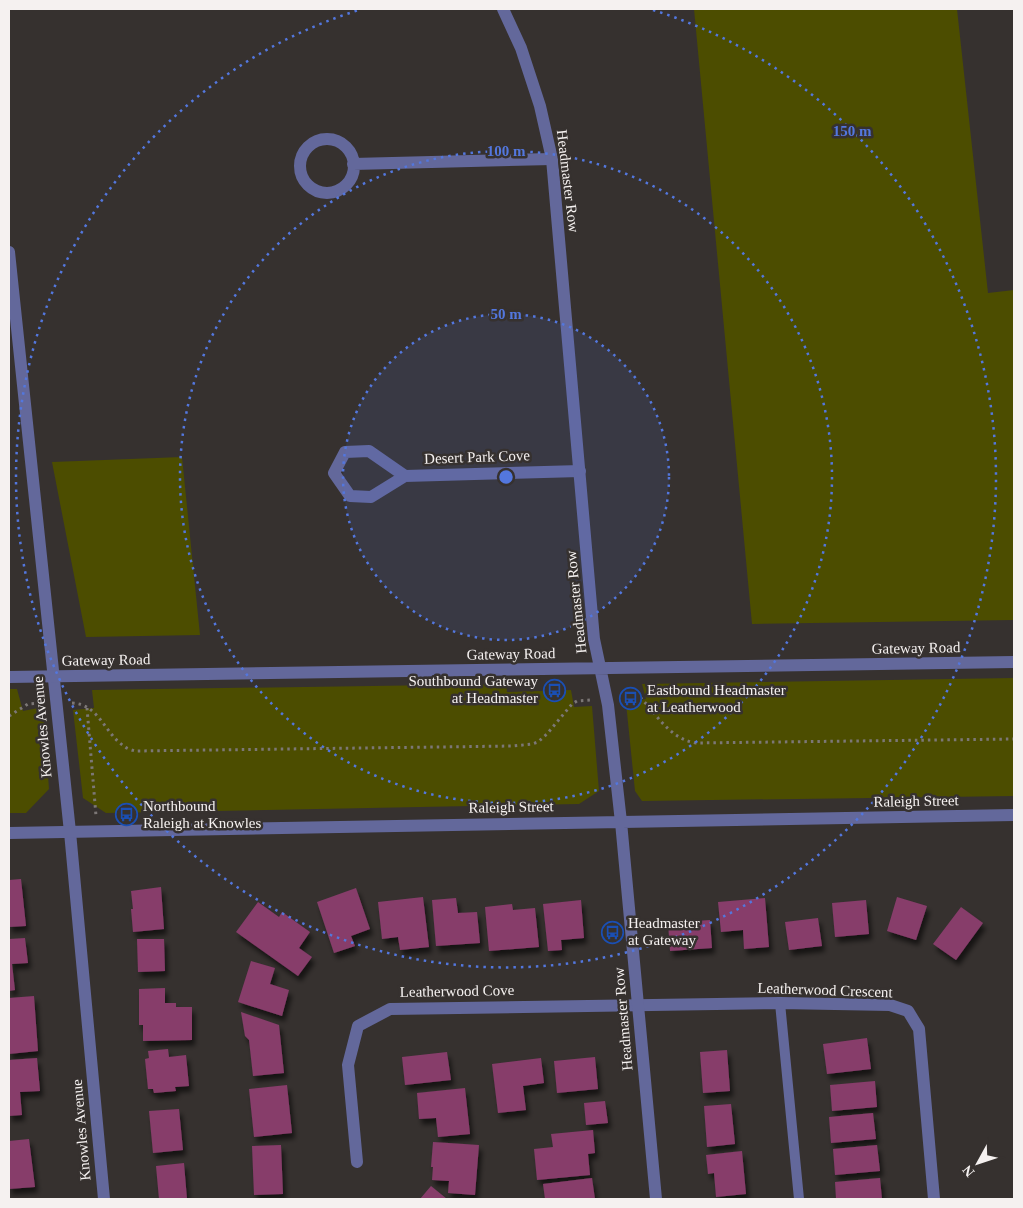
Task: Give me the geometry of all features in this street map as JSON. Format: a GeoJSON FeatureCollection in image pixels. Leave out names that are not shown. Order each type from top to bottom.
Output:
{"type":"FeatureCollection","features":[{"type":"Feature","properties":{"kind":"street","name":"Headmaster Row"},"geometry":{"type":"LineString","coordinates":[[503,9],[521,48],[540,106],[552,159],[594,639],[608,705],[621,822],[656,1199]]}},
{"type":"Feature","properties":{"kind":"street"},"geometry":{"type":"LineString","coordinates":[[321,140],[339,142],[351,155],[354,164],[350,181],[336,192],[328,193],[319,192],[305,182],[301,174],[300,165],[306,149],[313,143],[321,140]]}},
{"type":"Feature","properties":{"kind":"street"},"geometry":{"type":"LineString","coordinates":[[354,164],[552,159]]}},
{"type":"Feature","properties":{"kind":"street","name":"Knowles Avenue"},"geometry":{"type":"LineString","coordinates":[[9,252],[70,832],[104,1199]]}},
{"type":"Feature","properties":{"kind":"street","name":"Desert Park Cove"},"geometry":{"type":"LineString","coordinates":[[405,476],[369,452],[346,452],[334,473],[350,496],[371,497],[405,476],[580,471]]}},
{"type":"Feature","properties":{"kind":"street","name":"Gateway Road"},"geometry":{"type":"LineString","coordinates":[[9,677],[1014,662]]}},
{"type":"Feature","properties":{"kind":"street","name":"Raleigh Street"},"geometry":{"type":"LineString","coordinates":[[9,833],[1014,815]]}},
{"type":"Feature","properties":{"kind":"street","name":"Leatherwood Crescent"},"geometry":{"type":"LineString","coordinates":[[638,1005],[780,1003],[890,1005],[908,1011],[919,1029],[934,1199]]}},
{"type":"Feature","properties":{"kind":"street","name":"Leatherwood Cove"},"geometry":{"type":"LineString","coordinates":[[357,1162],[348,1066],[358,1026],[390,1008],[638,1005]]}},
{"type":"Feature","properties":{"kind":"lane"},"geometry":{"type":"LineString","coordinates":[[780,1003],[799,1199]]}},
{"type":"Feature","properties":{"kind":"path"},"geometry":{"type":"LineString","coordinates":[[638,695],[672,732],[686,741],[696,743],[1014,739]]}},
{"type":"Feature","properties":{"kind":"path"},"geometry":{"type":"LineString","coordinates":[[97,831],[89,709],[100,717],[123,746],[135,751],[513,746],[538,742],[572,704],[577,701]]}},
{"type":"Feature","properties":{"kind":"path"},"geometry":{"type":"LineString","coordinates":[[9,716],[18,710]]}},
{"type":"Feature","properties":{"kind":"shaded area"},"geometry":{"type":"Polygon","coordinates":[[[694,9],[957,9],[988,293],[1014,290],[1014,620],[752,624],[694,9]]]}},
{"type":"Feature","properties":{"kind":"shaded area"},"geometry":{"type":"Polygon","coordinates":[[[182,457],[200,635],[86,637],[52,462],[182,457]]]}},
{"type":"Feature","properties":{"kind":"shaded area"},"geometry":{"type":"Polygon","coordinates":[[[1014,678],[1014,796],[642,801],[635,791],[626,703],[646,699],[642,684],[1014,678]]]}},
{"type":"Feature","properties":{"kind":"shaded area"},"geometry":{"type":"Polygon","coordinates":[[[506,684],[507,692],[571,690],[574,707],[592,706],[599,791],[579,804],[106,813],[83,798],[73,710],[94,708],[92,690],[506,684]]]}},
{"type":"Feature","properties":{"kind":"shaded area"},"geometry":{"type":"Polygon","coordinates":[[[9,689],[17,689],[23,711],[43,707],[49,789],[26,813],[9,813],[9,689]]]}},
{"type":"Feature","properties":{"kind":"building"},"geometry":{"type":"Polygon","coordinates":[[[21,879],[26,926],[9,927],[9,880],[21,879]]]}},
{"type":"Feature","properties":{"kind":"building"},"geometry":{"type":"Polygon","coordinates":[[[161,887],[164,929],[133,932],[131,891],[161,887]]]}},
{"type":"Feature","properties":{"kind":"building"},"geometry":{"type":"Polygon","coordinates":[[[356,888],[370,929],[351,936],[355,946],[334,953],[317,902],[356,888]]]}},
{"type":"Feature","properties":{"kind":"building"},"geometry":{"type":"Polygon","coordinates":[[[423,897],[429,947],[400,950],[398,937],[382,939],[378,902],[423,897]]]}},
{"type":"Feature","properties":{"kind":"building"},"geometry":{"type":"Polygon","coordinates":[[[897,897],[927,906],[916,940],[887,931],[897,897]]]}},
{"type":"Feature","properties":{"kind":"building"},"geometry":{"type":"Polygon","coordinates":[[[456,898],[458,913],[477,912],[480,943],[436,946],[432,900],[456,898]]]}},
{"type":"Feature","properties":{"kind":"building"},"geometry":{"type":"Polygon","coordinates":[[[765,898],[769,947],[744,949],[743,930],[721,932],[718,902],[765,898]]]}},
{"type":"Feature","properties":{"kind":"building"},"geometry":{"type":"Polygon","coordinates":[[[581,900],[584,938],[561,940],[562,950],[548,951],[543,904],[581,900]]]}},
{"type":"Feature","properties":{"kind":"building"},"geometry":{"type":"Polygon","coordinates":[[[866,900],[869,934],[835,937],[832,903],[866,900]]]}},
{"type":"Feature","properties":{"kind":"building"},"geometry":{"type":"Polygon","coordinates":[[[258,902],[279,917],[282,912],[310,932],[299,948],[312,957],[298,976],[236,932],[258,902]]]}},
{"type":"Feature","properties":{"kind":"building"},"geometry":{"type":"Polygon","coordinates":[[[512,904],[513,910],[535,908],[539,947],[489,951],[485,907],[512,904]]]}},
{"type":"Feature","properties":{"kind":"building"},"geometry":{"type":"Polygon","coordinates":[[[961,907],[983,923],[956,960],[933,944],[961,907]]]}},
{"type":"Feature","properties":{"kind":"building"},"geometry":{"type":"Polygon","coordinates":[[[818,918],[822,946],[789,950],[785,922],[818,918]]]}},
{"type":"Feature","properties":{"kind":"building"},"geometry":{"type":"Polygon","coordinates":[[[710,920],[712,948],[670,951],[668,923],[710,920]]]}},
{"type":"Feature","properties":{"kind":"building"},"geometry":{"type":"Polygon","coordinates":[[[25,938],[28,963],[12,964],[15,990],[9,991],[9,939],[25,938]]]}},
{"type":"Feature","properties":{"kind":"building"},"geometry":{"type":"Polygon","coordinates":[[[137,939],[164,939],[165,971],[138,972],[137,939]]]}},
{"type":"Feature","properties":{"kind":"building"},"geometry":{"type":"Polygon","coordinates":[[[251,961],[275,968],[270,984],[289,990],[282,1016],[238,1002],[251,961]]]}},
{"type":"Feature","properties":{"kind":"building"},"geometry":{"type":"Polygon","coordinates":[[[165,988],[165,1003],[176,1003],[176,1007],[192,1007],[192,1040],[143,1041],[143,1025],[139,1025],[139,989],[165,988]]]}},
{"type":"Feature","properties":{"kind":"building"},"geometry":{"type":"Polygon","coordinates":[[[34,996],[38,1051],[9,1054],[9,998],[34,996]]]}},
{"type":"Feature","properties":{"kind":"building"},"geometry":{"type":"Polygon","coordinates":[[[241,1012],[279,1025],[284,1073],[253,1076],[249,1040],[245,1036],[241,1012]]]}},
{"type":"Feature","properties":{"kind":"building"},"geometry":{"type":"Polygon","coordinates":[[[867,1038],[871,1069],[827,1074],[823,1044],[867,1038]]]}},
{"type":"Feature","properties":{"kind":"building"},"geometry":{"type":"Polygon","coordinates":[[[168,1049],[169,1057],[186,1055],[189,1086],[175,1087],[176,1091],[154,1093],[153,1089],[148,1089],[145,1059],[149,1058],[148,1051],[168,1049]]]}},
{"type":"Feature","properties":{"kind":"building"},"geometry":{"type":"Polygon","coordinates":[[[727,1050],[730,1091],[703,1093],[700,1052],[727,1050]]]}},
{"type":"Feature","properties":{"kind":"building"},"geometry":{"type":"Polygon","coordinates":[[[447,1052],[451,1080],[405,1085],[402,1057],[447,1052]]]}},
{"type":"Feature","properties":{"kind":"building"},"geometry":{"type":"Polygon","coordinates":[[[595,1057],[598,1089],[557,1093],[554,1061],[595,1057]]]}},
{"type":"Feature","properties":{"kind":"building"},"geometry":{"type":"Polygon","coordinates":[[[37,1058],[40,1091],[20,1092],[22,1115],[9,1116],[9,1060],[37,1058]]]}},
{"type":"Feature","properties":{"kind":"building"},"geometry":{"type":"Polygon","coordinates":[[[541,1058],[544,1083],[523,1086],[526,1110],[498,1113],[492,1064],[541,1058]]]}},
{"type":"Feature","properties":{"kind":"building"},"geometry":{"type":"Polygon","coordinates":[[[875,1081],[877,1107],[832,1111],[830,1085],[875,1081]]]}},
{"type":"Feature","properties":{"kind":"building"},"geometry":{"type":"Polygon","coordinates":[[[287,1085],[292,1133],[254,1137],[249,1089],[287,1085]]]}},
{"type":"Feature","properties":{"kind":"building"},"geometry":{"type":"Polygon","coordinates":[[[465,1088],[470,1134],[438,1137],[436,1118],[419,1119],[417,1093],[465,1088]]]}},
{"type":"Feature","properties":{"kind":"building"},"geometry":{"type":"Polygon","coordinates":[[[605,1101],[608,1123],[586,1125],[584,1103],[605,1101]]]}},
{"type":"Feature","properties":{"kind":"building"},"geometry":{"type":"Polygon","coordinates":[[[731,1104],[735,1144],[707,1147],[704,1106],[731,1104]]]}},
{"type":"Feature","properties":{"kind":"building"},"geometry":{"type":"Polygon","coordinates":[[[179,1109],[183,1150],[153,1153],[149,1111],[179,1109]]]}},
{"type":"Feature","properties":{"kind":"building"},"geometry":{"type":"Polygon","coordinates":[[[873,1113],[876,1139],[831,1143],[829,1117],[873,1113]]]}},
{"type":"Feature","properties":{"kind":"building"},"geometry":{"type":"Polygon","coordinates":[[[593,1130],[595,1153],[588,1154],[590,1175],[537,1180],[534,1149],[553,1147],[551,1134],[593,1130]]]}},
{"type":"Feature","properties":{"kind":"building"},"geometry":{"type":"Polygon","coordinates":[[[29,1139],[35,1187],[9,1189],[9,1141],[29,1139]]]}},
{"type":"Feature","properties":{"kind":"building"},"geometry":{"type":"Polygon","coordinates":[[[433,1142],[479,1145],[475,1195],[448,1193],[449,1181],[432,1180],[433,1142]]]}},
{"type":"Feature","properties":{"kind":"building"},"geometry":{"type":"Polygon","coordinates":[[[281,1145],[283,1194],[254,1195],[252,1146],[281,1145]]]}},
{"type":"Feature","properties":{"kind":"building"},"geometry":{"type":"Polygon","coordinates":[[[877,1145],[880,1171],[835,1175],[833,1149],[877,1145]]]}},
{"type":"Feature","properties":{"kind":"building"},"geometry":{"type":"Polygon","coordinates":[[[742,1151],[746,1194],[716,1197],[714,1173],[708,1174],[706,1155],[742,1151]]]}},
{"type":"Feature","properties":{"kind":"building"},"geometry":{"type":"Polygon","coordinates":[[[184,1163],[187,1199],[159,1199],[156,1166],[184,1163]]]}},
{"type":"Feature","properties":{"kind":"building"},"geometry":{"type":"Polygon","coordinates":[[[592,1178],[595,1199],[545,1199],[543,1184],[592,1178]]]}},
{"type":"Feature","properties":{"kind":"building"},"geometry":{"type":"Polygon","coordinates":[[[880,1178],[882,1199],[836,1199],[835,1182],[880,1178]]]}},
{"type":"Feature","properties":{"kind":"building"},"geometry":{"type":"Polygon","coordinates":[[[431,1186],[447,1199],[420,1199],[431,1186]]]}},
{"type":"Feature","properties":{"kind":"place","name":"Southbound Gateway at Headmaster"},"geometry":{"type":"Point","coordinates":[554,690]}},
{"type":"Feature","properties":{"kind":"place","name":"Eastbound Headmaster at Leatherwood"},"geometry":{"type":"Point","coordinates":[631,699]}},
{"type":"Feature","properties":{"kind":"place","name":"Northbound Raleigh at Knowles"},"geometry":{"type":"Point","coordinates":[127,815]}},
{"type":"Feature","properties":{"kind":"place","name":"Headmaster at Gateway"},"geometry":{"type":"Point","coordinates":[612,932]}}]}
